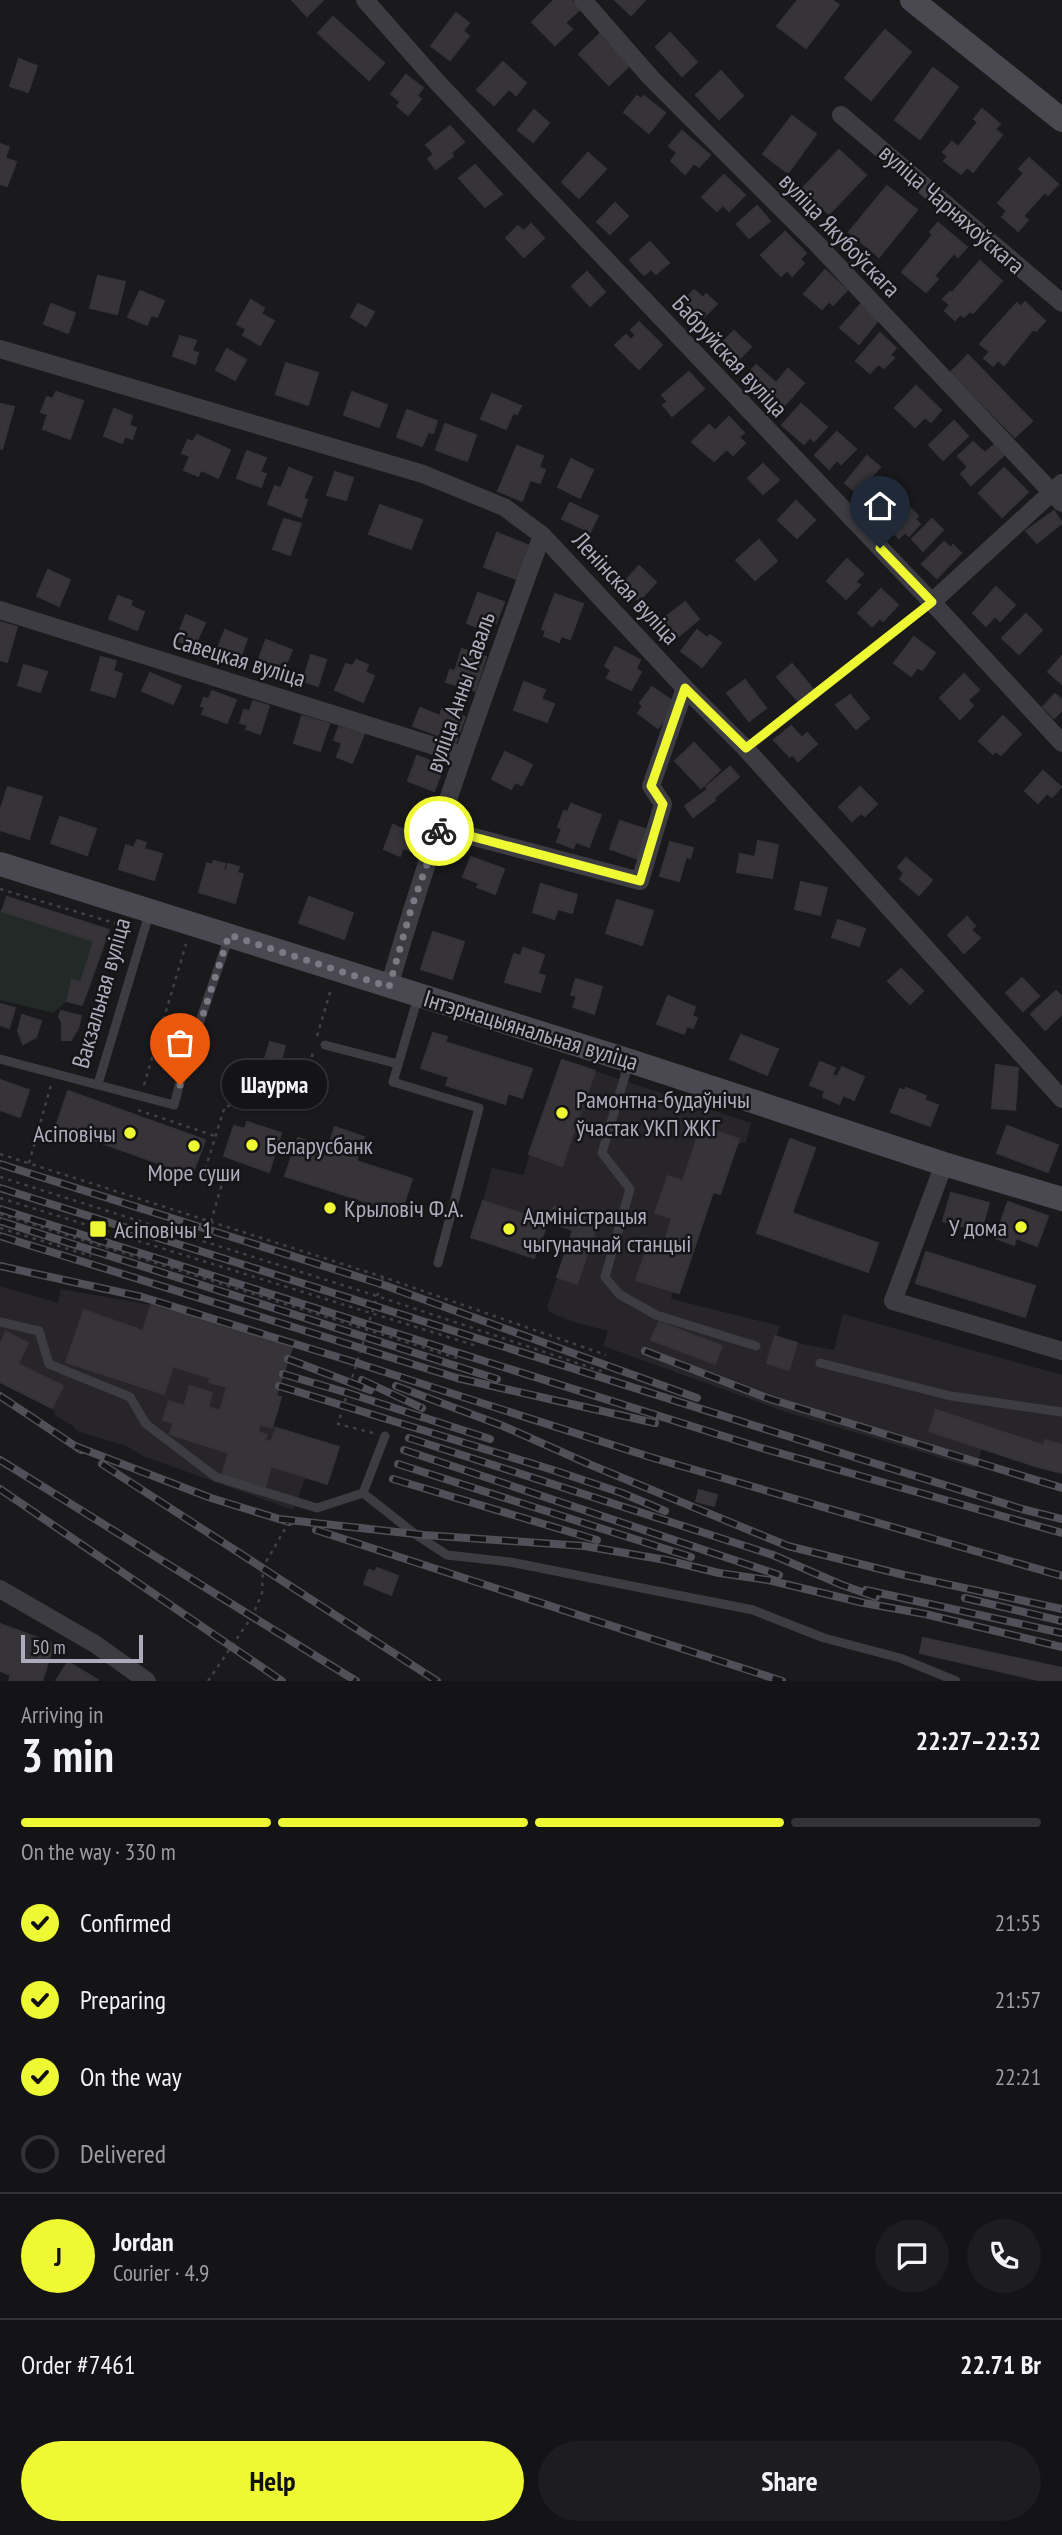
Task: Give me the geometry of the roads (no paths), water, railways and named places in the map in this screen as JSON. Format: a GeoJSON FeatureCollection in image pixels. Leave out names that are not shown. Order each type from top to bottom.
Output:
{"type":"FeatureCollection","features":[{"type":"Feature","properties":{"kind":"street","name":"Бабруйская вуліца"},"geometry":{"type":"LineString","coordinates":[[365,0],[438,83],[932,602],[1062,743]]}},
{"type":"Feature","properties":{"kind":"street","name":"вуліца Якубоўскага"},"geometry":{"type":"LineString","coordinates":[[583,0],[652,78],[1058,492]]}},
{"type":"Feature","properties":{"kind":"street"},"geometry":{"type":"LineString","coordinates":[[912,0],[1062,120]]}},
{"type":"Feature","properties":{"kind":"street","name":"вуліца Чарняхоўскага"},"geometry":{"type":"LineString","coordinates":[[841,114],[1062,303]]}},
{"type":"Feature","properties":{"kind":"street","name":"Ленінская вуліца"},"geometry":{"type":"LineString","coordinates":[[0,349],[424,474],[504,507],[542,535],[685,688],[746,748],[1062,1099]]}},
{"type":"Feature","properties":{"kind":"street"},"geometry":{"type":"LineString","coordinates":[[932,602],[1058,492]]}},
{"type":"Feature","properties":{"kind":"street","name":"вуліца Анны Каваль"},"geometry":{"type":"LineString","coordinates":[[389,987],[412,906],[463,755],[542,535]]}},
{"type":"Feature","properties":{"kind":"street","name":"Савецкая вуліца"},"geometry":{"type":"LineString","coordinates":[[0,610],[463,755]]}},
{"type":"Feature","properties":{"kind":"street"},"geometry":{"type":"LineString","coordinates":[[440,828],[640,881],[663,804],[651,786],[685,688]]}},
{"type":"Feature","properties":{"kind":"street","name":"Інтэрнацыянальная вуліца"},"geometry":{"type":"LineString","coordinates":[[0,864],[630,1061],[944,1164],[1062,1199]]}},
{"type":"Feature","properties":{"kind":"street"},"geometry":{"type":"LineString","coordinates":[[944,1164],[893,1301],[1062,1351]]}},
{"type":"Feature","properties":{"kind":"street"},"geometry":{"type":"LineString","coordinates":[[0,1588],[95,1644],[147,1681]]}},
{"type":"Feature","properties":{"kind":"lane"},"geometry":{"type":"LineString","coordinates":[[746,748],[932,602]]}},
{"type":"Feature","properties":{"kind":"lane","name":"Вакзальная вуліца"},"geometry":{"type":"LineString","coordinates":[[150,910],[98,1084],[174,1105],[229,935]]}},
{"type":"Feature","properties":{"kind":"lane"},"geometry":{"type":"LineString","coordinates":[[419,996],[393,1082],[479,1108],[438,1263]]}},
{"type":"Feature","properties":{"kind":"lane"},"geometry":{"type":"LineString","coordinates":[[325,1045],[398,1064]]}},
{"type":"Feature","properties":{"kind":"lane"},"geometry":{"type":"LineString","coordinates":[[0,1059],[98,1084]]}},
{"type":"Feature","properties":{"kind":"lane"},"geometry":{"type":"LineString","coordinates":[[630,1061],[602,1153],[630,1189],[605,1277],[619,1293],[656,1315],[756,1346]]}},
{"type":"Feature","properties":{"kind":"lane"},"geometry":{"type":"LineString","coordinates":[[0,1322],[40,1331],[49,1364],[130,1397],[146,1424],[216,1476],[317,1508],[363,1493]]}},
{"type":"Feature","properties":{"kind":"lane"},"geometry":{"type":"LineString","coordinates":[[820,1363],[951,1396],[1062,1412]]}},
{"type":"Feature","properties":{"kind":"lane"},"geometry":{"type":"LineString","coordinates":[[363,1493],[385,1436]]}},
{"type":"Feature","properties":{"kind":"lane"},"geometry":{"type":"LineString","coordinates":[[363,1493],[415,1534],[447,1555],[510,1562],[752,1610],[824,1637],[900,1657],[956,1681]]}},
{"type":"Feature","properties":{"kind":"railway"},"geometry":{"type":"LineString","coordinates":[[0,1164],[381,1284],[697,1398]]}},
{"type":"Feature","properties":{"kind":"railway"},"geometry":{"type":"LineString","coordinates":[[0,1188],[838,1452],[1062,1519]]}},
{"type":"Feature","properties":{"kind":"railway"},"geometry":{"type":"LineString","coordinates":[[0,1209],[758,1447],[1062,1533]]}},
{"type":"Feature","properties":{"kind":"railway"},"geometry":{"type":"LineString","coordinates":[[0,1221],[497,1379]]}},
{"type":"Feature","properties":{"kind":"railway"},"geometry":{"type":"LineString","coordinates":[[0,1236],[457,1378],[655,1423]]}},
{"type":"Feature","properties":{"kind":"railway"},"geometry":{"type":"LineString","coordinates":[[0,1266],[142,1297],[650,1457],[1062,1576]]}},
{"type":"Feature","properties":{"kind":"railway"},"geometry":{"type":"LineString","coordinates":[[645,1351],[770,1399],[1062,1488]]}},
{"type":"Feature","properties":{"kind":"railway"},"geometry":{"type":"LineString","coordinates":[[288,1359],[370,1390]]}},
{"type":"Feature","properties":{"kind":"railway"},"geometry":{"type":"LineString","coordinates":[[283,1374],[490,1439]]}},
{"type":"Feature","properties":{"kind":"railway"},"geometry":{"type":"LineString","coordinates":[[362,1380],[422,1408]]}},
{"type":"Feature","properties":{"kind":"railway"},"geometry":{"type":"LineString","coordinates":[[279,1386],[553,1470],[622,1493],[665,1511]]}},
{"type":"Feature","properties":{"kind":"railway"},"geometry":{"type":"LineString","coordinates":[[396,1386],[503,1426],[788,1546],[904,1575],[1062,1609]]}},
{"type":"Feature","properties":{"kind":"railway"},"geometry":{"type":"LineString","coordinates":[[0,1396],[81,1450]]}},
{"type":"Feature","properties":{"kind":"railway"},"geometry":{"type":"LineString","coordinates":[[409,1438],[773,1555],[876,1597]]}},
{"type":"Feature","properties":{"kind":"railway"},"geometry":{"type":"LineString","coordinates":[[75,1446],[211,1498],[289,1522]]}},
{"type":"Feature","properties":{"kind":"railway"},"geometry":{"type":"LineString","coordinates":[[404,1450],[779,1575]]}},
{"type":"Feature","properties":{"kind":"railway"},"geometry":{"type":"LineString","coordinates":[[0,1460],[356,1681]]}},
{"type":"Feature","properties":{"kind":"railway"},"geometry":{"type":"LineString","coordinates":[[102,1464],[437,1681]]}},
{"type":"Feature","properties":{"kind":"railway"},"geometry":{"type":"LineString","coordinates":[[398,1464],[691,1557]]}},
{"type":"Feature","properties":{"kind":"railway"},"geometry":{"type":"LineString","coordinates":[[393,1479],[597,1540]]}},
{"type":"Feature","properties":{"kind":"railway"},"geometry":{"type":"LineString","coordinates":[[0,1489],[282,1681]]}},
{"type":"Feature","properties":{"kind":"railway"},"geometry":{"type":"LineString","coordinates":[[279,1519],[424,1535],[584,1546],[768,1580],[1062,1647]]}},
{"type":"Feature","properties":{"kind":"railway"},"geometry":{"type":"LineString","coordinates":[[316,1530],[782,1681]]}},
{"type":"Feature","properties":{"kind":"railway"},"geometry":{"type":"LineString","coordinates":[[866,1590],[1062,1633]]}},
{"type":"Feature","properties":{"kind":"railway"},"geometry":{"type":"LineString","coordinates":[[965,1598],[1062,1621]]}},
{"type":"Feature","properties":{"kind":"place","name":"Шаурма"},"geometry":{"type":"Point","coordinates":[180,1085]}},
{"type":"Feature","properties":{"kind":"place","name":"Рамонтна-будаўнічы ўчастак УКП ЖКГ"},"geometry":{"type":"Point","coordinates":[562,1113]}},
{"type":"Feature","properties":{"kind":"place","name":"Асіповічы"},"geometry":{"type":"Point","coordinates":[130,1133]}},
{"type":"Feature","properties":{"kind":"place","name":"Беларусбанк"},"geometry":{"type":"Point","coordinates":[252,1145]}},
{"type":"Feature","properties":{"kind":"place","name":"Море суши"},"geometry":{"type":"Point","coordinates":[194,1146]}},
{"type":"Feature","properties":{"kind":"place","name":"Крыловіч Ф.А."},"geometry":{"type":"Point","coordinates":[330,1208]}},
{"type":"Feature","properties":{"kind":"place","name":"У дома"},"geometry":{"type":"Point","coordinates":[1021,1227]}},
{"type":"Feature","properties":{"kind":"place","name":"Асіповічы 1"},"geometry":{"type":"Point","coordinates":[98,1229]}},
{"type":"Feature","properties":{"kind":"place","name":"Адміністрацыя чыгуначнай станцыі"},"geometry":{"type":"Point","coordinates":[509,1229]}}]}
